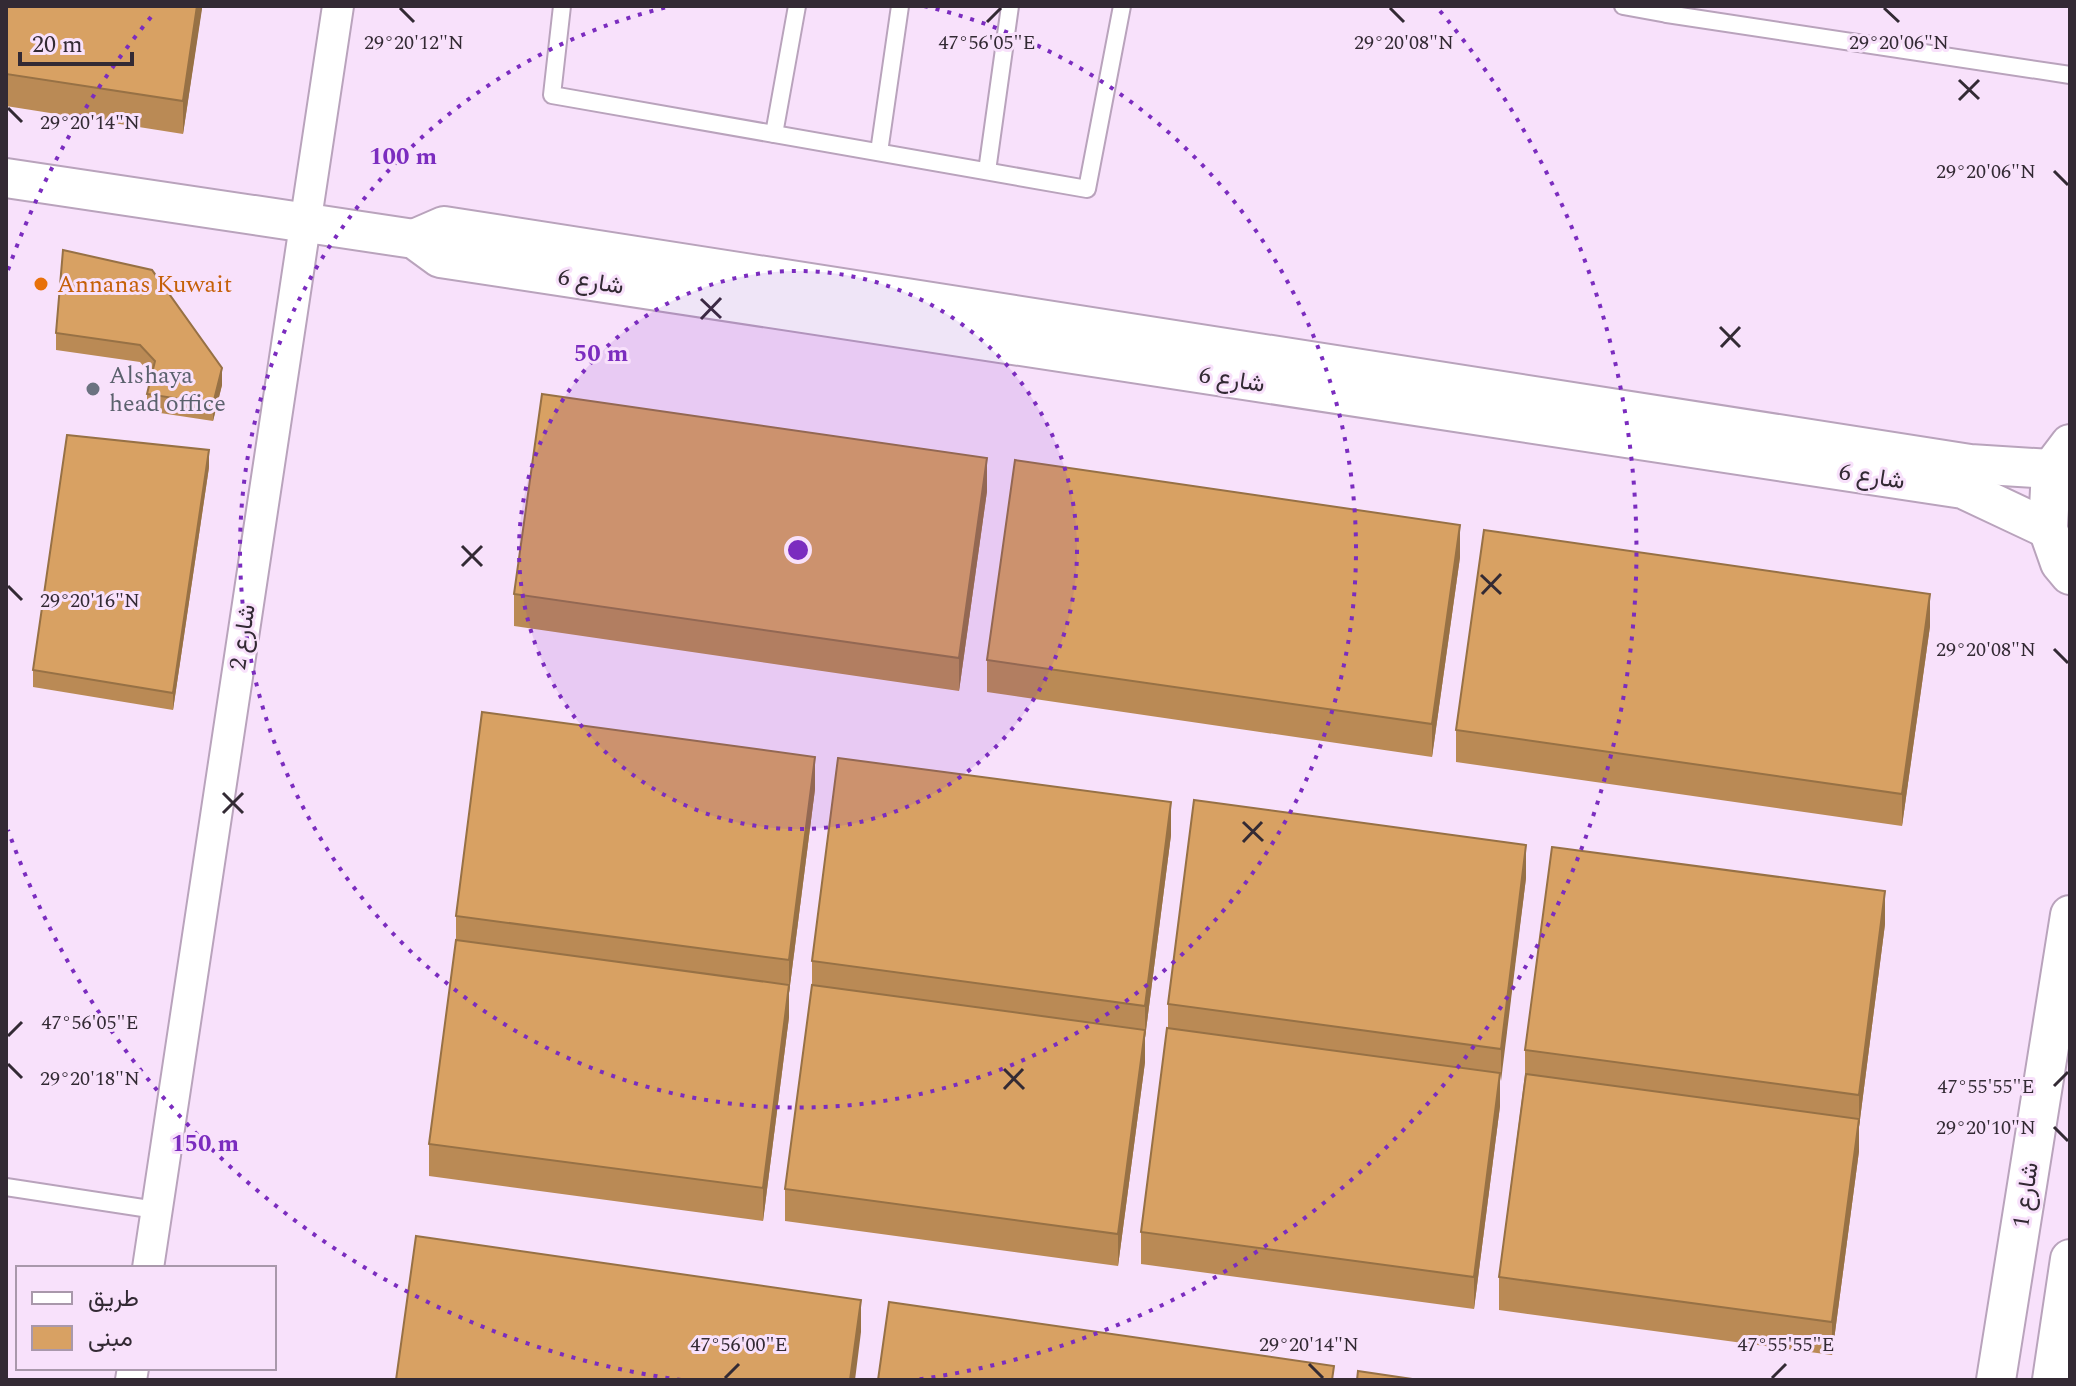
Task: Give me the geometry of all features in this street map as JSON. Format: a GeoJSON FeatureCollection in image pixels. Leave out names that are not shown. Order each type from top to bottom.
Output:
{"type":"FeatureCollection","features":[{"type":"Feature","properties":{"kind":"street","name":"شارع 2"},"geometry":{"type":"LineString","coordinates":[[148,1266],[338,6]]}},
{"type":"Feature","properties":{"kind":"street","name":"شارع 6"},"geometry":{"type":"LineString","coordinates":[[6,178],[414,239],[440,258],[1963,489],[2048,529]]}},
{"type":"Feature","properties":{"kind":"street","name":"شارع 6"},"geometry":{"type":"LineString","coordinates":[[414,239],[444,226],[1970,464],[2061,456]]}},
{"type":"Feature","properties":{"kind":"street"},"geometry":{"type":"LineString","coordinates":[[2061,456],[2048,529],[2060,563],[2070,575]]}},
{"type":"Feature","properties":{"kind":"street","name":"شارع 1"},"geometry":{"type":"LineString","coordinates":[[1996,1380],[2070,915]]}},
{"type":"Feature","properties":{"kind":"street"},"geometry":{"type":"LineString","coordinates":[[2052,1380],[2070,1259]]}},
{"type":"Feature","properties":{"kind":"lane"},"geometry":{"type":"LineString","coordinates":[[562,6],[552,95],[1087,189],[1122,6]]}},
{"type":"Feature","properties":{"kind":"lane"},"geometry":{"type":"LineString","coordinates":[[774,134],[797,6]]}},
{"type":"Feature","properties":{"kind":"lane"},"geometry":{"type":"LineString","coordinates":[[879,152],[900,6]]}},
{"type":"Feature","properties":{"kind":"lane"},"geometry":{"type":"LineString","coordinates":[[987,171],[1010,6]]}},
{"type":"Feature","properties":{"kind":"lane"},"geometry":{"type":"LineString","coordinates":[[1623,6],[2070,75]]}},
{"type":"Feature","properties":{"kind":"lane"},"geometry":{"type":"LineString","coordinates":[[6,1187],[156,1210]]}},
{"type":"Feature","properties":{"kind":"building"},"geometry":{"type":"Polygon","coordinates":[[[6,6],[197,6],[183,101],[6,74],[6,6]]]}},
{"type":"Feature","properties":{"kind":"building"},"geometry":{"type":"Polygon","coordinates":[[[63,250],[152,270],[222,368],[213,404],[147,394],[155,361],[140,345],[56,333],[63,250]]]}},
{"type":"Feature","properties":{"kind":"building"},"geometry":{"type":"Polygon","coordinates":[[[542,394],[987,458],[959,658],[514,594],[542,394]]]}},
{"type":"Feature","properties":{"kind":"building"},"geometry":{"type":"Polygon","coordinates":[[[67,435],[209,450],[173,693],[33,670],[67,435]]]}},
{"type":"Feature","properties":{"kind":"building"},"geometry":{"type":"Polygon","coordinates":[[[1015,460],[1460,525],[1432,724],[987,660],[1015,460]]]}},
{"type":"Feature","properties":{"kind":"building"},"geometry":{"type":"Polygon","coordinates":[[[1484,530],[1930,594],[1902,794],[1456,730],[1484,530]]]}},
{"type":"Feature","properties":{"kind":"building"},"geometry":{"type":"Polygon","coordinates":[[[482,712],[815,757],[789,960],[456,916],[482,712]]]}},
{"type":"Feature","properties":{"kind":"building"},"geometry":{"type":"Polygon","coordinates":[[[838,758],[1171,802],[1145,1006],[812,961],[838,758]]]}},
{"type":"Feature","properties":{"kind":"building"},"geometry":{"type":"Polygon","coordinates":[[[1194,800],[1526,845],[1501,1049],[1168,1004],[1194,800]]]}},
{"type":"Feature","properties":{"kind":"building"},"geometry":{"type":"Polygon","coordinates":[[[1552,847],[1885,891],[1859,1095],[1525,1050],[1552,847]]]}},
{"type":"Feature","properties":{"kind":"building"},"geometry":{"type":"Polygon","coordinates":[[[456,940],[789,985],[763,1188],[429,1144],[456,940]]]}},
{"type":"Feature","properties":{"kind":"building"},"geometry":{"type":"Polygon","coordinates":[[[812,985],[1145,1030],[1118,1234],[785,1189],[812,985]]]}},
{"type":"Feature","properties":{"kind":"building"},"geometry":{"type":"Polygon","coordinates":[[[1167,1028],[1500,1073],[1474,1277],[1141,1232],[1167,1028]]]}},
{"type":"Feature","properties":{"kind":"building"},"geometry":{"type":"Polygon","coordinates":[[[1526,1074],[1859,1119],[1832,1322],[1499,1277],[1526,1074]]]}},
{"type":"Feature","properties":{"kind":"building"},"geometry":{"type":"Polygon","coordinates":[[[416,1236],[861,1300],[850,1380],[396,1380],[416,1236]]]}},
{"type":"Feature","properties":{"kind":"building"},"geometry":{"type":"Polygon","coordinates":[[[889,1302],[1334,1366],[1332,1380],[878,1380],[889,1302]]]}},
{"type":"Feature","properties":{"kind":"building"},"geometry":{"type":"Polygon","coordinates":[[[1358,1371],[1419,1380],[1357,1380],[1358,1371]]]}},
{"type":"Feature","properties":{"kind":"place","name":"Annanas Kuwait"},"geometry":{"type":"Point","coordinates":[41,284]}},
{"type":"Feature","properties":{"kind":"place","name":"Alshaya head office"},"geometry":{"type":"Point","coordinates":[93,389]}}]}
